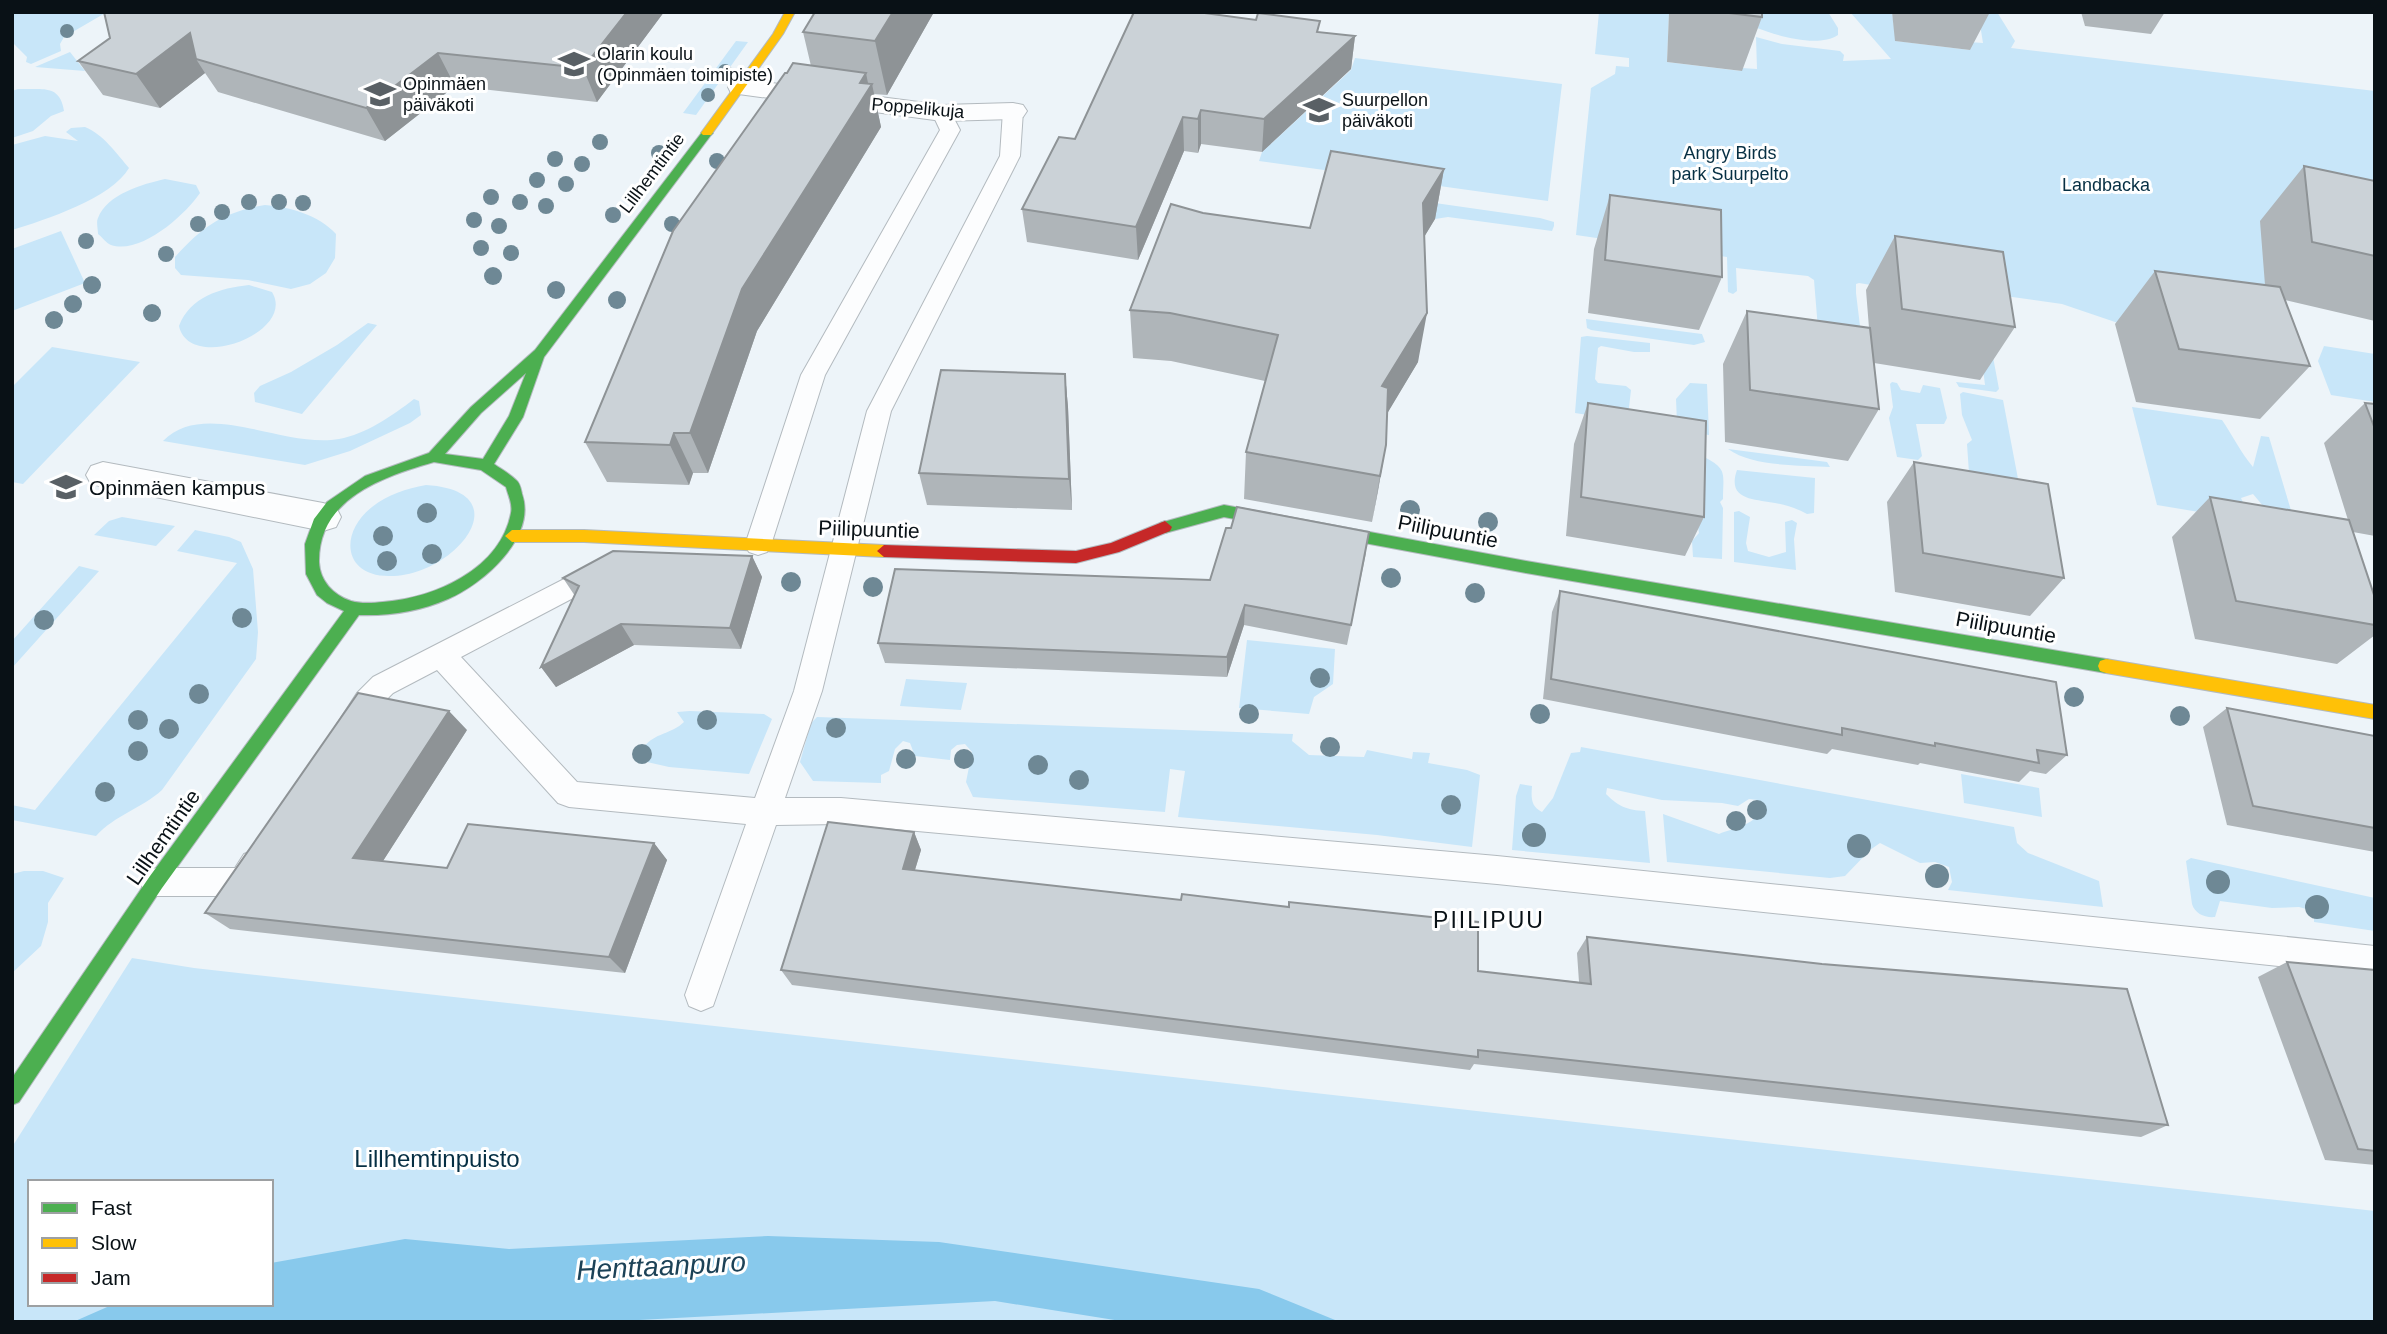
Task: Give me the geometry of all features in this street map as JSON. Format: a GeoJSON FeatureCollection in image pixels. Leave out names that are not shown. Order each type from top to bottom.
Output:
{"type":"FeatureCollection","features":[{"type":"Feature","properties":{"kind":"main road","name":"Lillhemtintie"},"geometry":{"type":"LineString","coordinates":[[434,457],[476,410],[540,353],[741,87],[790,12]]}},
{"type":"Feature","properties":{"kind":"main road","name":"Lillhemtintie"},"geometry":{"type":"LineString","coordinates":[[486,464],[516,417],[540,353]]}},
{"type":"Feature","properties":{"kind":"main road"},"geometry":{"type":"LineString","coordinates":[[434,457],[462,457],[486,464],[505,476],[516,493],[519,514],[512,536],[493,563],[464,586],[428,603],[390,611],[355,608],[331,599],[315,583],[308,563],[311,540],[323,517],[339,499],[360,483],[383,470],[434,457]]}},
{"type":"Feature","properties":{"kind":"main road","name":"Piilipuuntie"},"geometry":{"type":"LineString","coordinates":[[512,536],[584,536],[844,550],[1076,557],[1106,552],[1203,513],[1224,511],[1526,567],[2375,712]]}},
{"type":"Feature","properties":{"kind":"main road","name":"Lillhemtintie"},"geometry":{"type":"LineString","coordinates":[[12,1095],[156,882],[355,608]]}},
{"type":"Feature","properties":{"kind":"street","name":"Poppelikuja"},"geometry":{"type":"LineString","coordinates":[[741,87],[942,113],[1013,111]]}},
{"type":"Feature","properties":{"kind":"street"},"geometry":{"type":"LineString","coordinates":[[103,475],[323,517]]}},
{"type":"Feature","properties":{"kind":"lane"},"geometry":{"type":"LineString","coordinates":[[701,995],[808,691],[879,411],[1010,156],[1013,111]]}},
{"type":"Feature","properties":{"kind":"lane"},"geometry":{"type":"LineString","coordinates":[[758,545],[813,375],[950,130],[942,113]]}},
{"type":"Feature","properties":{"kind":"lane"},"geometry":{"type":"LineString","coordinates":[[336,746],[367,701],[383,685],[568,588]]}},
{"type":"Feature","properties":{"kind":"lane"},"geometry":{"type":"LineString","coordinates":[[441,655],[569,794],[765,812],[841,811],[1497,870],[2375,961]]}},
{"type":"Feature","properties":{"kind":"lane"},"geometry":{"type":"LineString","coordinates":[[156,882],[243,882],[274,837]]}},
{"type":"Feature","properties":{"kind":"green space"},"geometry":{"type":"Polygon","coordinates":[[[12,12],[107,12],[64,37],[60,44],[61,51],[31,64],[26,62],[27,57],[12,42],[12,12]]]}},
{"type":"Feature","properties":{"kind":"green space","name":"Landbacka"},"geometry":{"type":"Polygon","coordinates":[[[1599,12],[1669,12],[1667,62],[1741,71],[1742,68],[1757,69],[1756,37],[1782,44],[1840,51],[1844,55],[1843,61],[1891,59],[1850,12],[1892,12],[1896,41],[1970,50],[1969,42],[1983,43],[1978,12],[1997,12],[2015,41],[2011,48],[2375,91],[2375,246],[2266,296],[2118,323],[2062,304],[1890,280],[1889,288],[1859,283],[1856,284],[1856,293],[1863,351],[1818,329],[1814,280],[1808,276],[1736,268],[1737,291],[1733,294],[1728,292],[1727,257],[1576,235],[1591,88],[1615,74],[1616,66],[1629,67],[1629,58],[1595,54],[1599,12]]]}},
{"type":"Feature","properties":{"kind":"green space"},"geometry":{"type":"Polygon","coordinates":[[[1756,12],[1828,12],[1838,28],[1838,35],[1830,39],[1809,41],[1776,34],[1757,28],[1756,12]]]}},
{"type":"Feature","properties":{"kind":"green space"},"geometry":{"type":"Polygon","coordinates":[[[736,41],[748,42],[696,115],[683,113],[736,41]]]}},
{"type":"Feature","properties":{"kind":"green space"},"geometry":{"type":"Polygon","coordinates":[[[70,52],[85,71],[35,67],[70,52]]]}},
{"type":"Feature","properties":{"kind":"green space"},"geometry":{"type":"Polygon","coordinates":[[[1355,58],[1562,84],[1548,201],[1259,161],[1262,152],[1351,70],[1355,58]]]}},
{"type":"Feature","properties":{"kind":"green space"},"geometry":{"type":"Polygon","coordinates":[[[18,89],[54,92],[62,102],[64,111],[51,116],[33,131],[12,138],[12,91],[18,89]]]}},
{"type":"Feature","properties":{"kind":"green space"},"geometry":{"type":"Polygon","coordinates":[[[85,127],[104,139],[129,168],[108,189],[93,198],[59,214],[12,230],[12,145],[45,136],[78,141],[66,132],[71,128],[85,127]]]}},
{"type":"Feature","properties":{"kind":"green space"},"geometry":{"type":"Polygon","coordinates":[[[165,179],[196,185],[200,193],[173,222],[148,239],[123,247],[109,244],[98,234],[98,218],[109,202],[127,191],[165,179]]]}},
{"type":"Feature","properties":{"kind":"green space"},"geometry":{"type":"Polygon","coordinates":[[[1351,191],[1540,218],[1554,222],[1554,226],[1552,231],[1448,217],[1435,219],[1351,191]]]}},
{"type":"Feature","properties":{"kind":"green space"},"geometry":{"type":"Polygon","coordinates":[[[265,205],[304,213],[336,234],[335,258],[326,273],[310,284],[291,289],[248,280],[181,275],[175,268],[175,257],[215,222],[225,216],[265,205]]]}},
{"type":"Feature","properties":{"kind":"green space"},"geometry":{"type":"Polygon","coordinates":[[[61,231],[85,283],[12,311],[12,249],[61,231]]]}},
{"type":"Feature","properties":{"kind":"green space"},"geometry":{"type":"Polygon","coordinates":[[[249,285],[272,292],[276,307],[269,321],[256,333],[239,342],[219,347],[201,346],[187,340],[179,326],[190,308],[217,292],[249,285]]]}},
{"type":"Feature","properties":{"kind":"green space"},"geometry":{"type":"Polygon","coordinates":[[[1982,298],[1999,389],[1996,392],[1959,387],[1956,382],[1985,385],[1975,304],[1982,298]]]}},
{"type":"Feature","properties":{"kind":"green space"},"geometry":{"type":"Polygon","coordinates":[[[1586,319],[1702,334],[1705,342],[1694,345],[1591,330],[1587,328],[1586,319]]]}},
{"type":"Feature","properties":{"kind":"green space"},"geometry":{"type":"Polygon","coordinates":[[[368,323],[377,325],[302,414],[255,402],[254,393],[260,386],[291,372],[368,323]]]}},
{"type":"Feature","properties":{"kind":"green space"},"geometry":{"type":"Polygon","coordinates":[[[1581,337],[1650,343],[1650,352],[1601,346],[1598,348],[1595,379],[1598,383],[1626,386],[1631,390],[1628,416],[1620,420],[1575,413],[1581,337]]]}},
{"type":"Feature","properties":{"kind":"green space"},"geometry":{"type":"Polygon","coordinates":[[[2324,346],[2375,354],[2375,402],[2331,395],[2318,361],[2324,346]]]}},
{"type":"Feature","properties":{"kind":"green space"},"geometry":{"type":"Polygon","coordinates":[[[52,347],[140,362],[23,484],[12,482],[12,387],[52,347]]]}},
{"type":"Feature","properties":{"kind":"green space"},"geometry":{"type":"Polygon","coordinates":[[[1892,382],[1897,383],[1901,390],[1920,393],[1923,385],[1940,388],[1947,418],[1944,424],[1916,424],[1922,456],[1918,460],[1897,457],[1889,418],[1893,407],[1892,382]]]}},
{"type":"Feature","properties":{"kind":"green space"},"geometry":{"type":"Polygon","coordinates":[[[1690,383],[1707,384],[1709,435],[1688,432],[1677,423],[1676,399],[1690,383]]]}},
{"type":"Feature","properties":{"kind":"green space"},"geometry":{"type":"Polygon","coordinates":[[[1963,392],[2003,400],[2019,484],[1969,473],[1967,444],[1972,440],[1962,415],[1960,394],[1963,392]]]}},
{"type":"Feature","properties":{"kind":"green space"},"geometry":{"type":"Polygon","coordinates":[[[414,399],[419,401],[421,415],[410,423],[350,451],[305,465],[163,441],[180,429],[200,424],[223,424],[317,440],[339,439],[369,429],[414,399]]]}},
{"type":"Feature","properties":{"kind":"green space"},"geometry":{"type":"Polygon","coordinates":[[[2132,407],[2222,420],[2253,467],[2261,436],[2269,437],[2296,527],[2279,525],[2253,494],[2241,498],[2250,518],[2247,520],[2157,505],[2132,407]]]}},
{"type":"Feature","properties":{"kind":"green space"},"geometry":{"type":"Polygon","coordinates":[[[1728,449],[1827,462],[1830,467],[1763,462],[1738,455],[1728,449]]]}},
{"type":"Feature","properties":{"kind":"green space"},"geometry":{"type":"Polygon","coordinates":[[[1704,457],[1721,469],[1723,478],[1723,499],[1720,502],[1723,508],[1722,559],[1693,557],[1692,541],[1699,533],[1695,507],[1704,457]]]}},
{"type":"Feature","properties":{"kind":"green space"},"geometry":{"type":"Polygon","coordinates":[[[1737,470],[1815,478],[1814,513],[1807,514],[1784,505],[1745,497],[1736,488],[1737,470]]]}},
{"type":"Feature","properties":{"kind":"green space"},"geometry":{"type":"Polygon","coordinates":[[[426,485],[455,491],[470,502],[474,517],[469,533],[455,549],[436,563],[414,573],[389,576],[362,569],[351,551],[354,529],[361,517],[391,495],[426,485]]]}},
{"type":"Feature","properties":{"kind":"green space"},"geometry":{"type":"Polygon","coordinates":[[[1739,511],[1750,517],[1746,543],[1748,551],[1769,557],[1786,552],[1785,522],[1792,520],[1797,523],[1794,539],[1796,570],[1734,562],[1734,512],[1739,511]]]}},
{"type":"Feature","properties":{"kind":"green space"},"geometry":{"type":"Polygon","coordinates":[[[122,517],[175,526],[156,546],[94,535],[109,521],[122,517]]]}},
{"type":"Feature","properties":{"kind":"green space"},"geometry":{"type":"Polygon","coordinates":[[[195,530],[241,542],[253,569],[258,632],[256,659],[162,790],[96,836],[12,820],[12,805],[35,810],[237,563],[177,551],[195,530]]]}},
{"type":"Feature","properties":{"kind":"green space"},"geometry":{"type":"Polygon","coordinates":[[[79,566],[99,571],[12,668],[12,641],[79,566]]]}},
{"type":"Feature","properties":{"kind":"green space"},"geometry":{"type":"Polygon","coordinates":[[[1247,640],[1335,649],[1333,684],[1314,697],[1309,714],[1239,708],[1247,640]]]}},
{"type":"Feature","properties":{"kind":"green space"},"geometry":{"type":"Polygon","coordinates":[[[906,679],[967,683],[961,710],[900,706],[906,679]]]}},
{"type":"Feature","properties":{"kind":"green space"},"geometry":{"type":"Polygon","coordinates":[[[677,712],[764,714],[772,719],[749,774],[669,767],[647,762],[644,747],[648,742],[684,722],[677,712]]]}},
{"type":"Feature","properties":{"kind":"green space"},"geometry":{"type":"Polygon","coordinates":[[[817,717],[1293,734],[1292,741],[1309,755],[1364,757],[1367,750],[1412,759],[1413,752],[1430,753],[1428,763],[1480,775],[1472,847],[1377,835],[1178,817],[1185,771],[1170,769],[1165,812],[973,797],[966,782],[972,752],[965,744],[957,745],[951,750],[950,760],[915,756],[910,743],[903,741],[895,749],[889,771],[881,775],[881,783],[813,781],[800,762],[811,723],[817,717]]]}},
{"type":"Feature","properties":{"kind":"green space"},"geometry":{"type":"Polygon","coordinates":[[[1581,747],[2014,827],[2017,843],[2028,853],[2099,881],[2103,907],[1948,890],[1952,882],[1949,867],[1935,862],[1920,863],[1880,843],[1845,876],[1830,878],[1667,862],[1663,814],[1719,834],[1748,823],[1758,814],[1758,800],[1749,799],[1738,806],[1662,800],[1607,788],[1606,794],[1619,805],[1645,811],[1650,863],[1512,850],[1516,796],[1520,784],[1532,786],[1532,802],[1542,812],[1553,798],[1571,753],[1580,752],[1581,747]]]}},
{"type":"Feature","properties":{"kind":"green space"},"geometry":{"type":"Polygon","coordinates":[[[1961,774],[2039,788],[2042,817],[1964,803],[1961,774]]]}},
{"type":"Feature","properties":{"kind":"green space"},"geometry":{"type":"Polygon","coordinates":[[[2191,858],[2375,898],[2375,931],[2314,922],[2310,910],[2299,907],[2272,908],[2220,901],[2215,917],[2204,916],[2195,910],[2192,904],[2186,861],[2191,858]]]}},
{"type":"Feature","properties":{"kind":"green space"},"geometry":{"type":"Polygon","coordinates":[[[43,871],[64,878],[48,903],[48,922],[41,946],[12,973],[12,874],[43,871]]]}},
{"type":"Feature","properties":{"kind":"green space","name":"Lillhemtinpuisto"},"geometry":{"type":"Polygon","coordinates":[[[132,958],[194,968],[2375,1211],[2375,1322],[12,1322],[12,1147],[132,958]]]}},
{"type":"Feature","properties":{"kind":"water","name":"Henttaanpuro"},"geometry":{"type":"Polygon","coordinates":[[[768,1236],[939,1242],[1259,1289],[1340,1322],[1127,1322],[995,1301],[602,1322],[73,1322],[109,1306],[273,1306],[273,1263],[405,1239],[509,1249],[768,1236]]]}},
{"type":"Feature","properties":{"kind":"building"},"geometry":{"type":"Polygon","coordinates":[[[104,12],[627,12],[583,68],[438,53],[366,108],[196,59],[190,33],[136,74],[78,61],[110,38],[104,12]]]}},
{"type":"Feature","properties":{"kind":"building"},"geometry":{"type":"Polygon","coordinates":[[[815,12],[893,12],[875,41],[803,32],[815,12]]]}},
{"type":"Feature","properties":{"kind":"building"},"geometry":{"type":"Polygon","coordinates":[[[1134,12],[1197,12],[1256,20],[1258,13],[1320,21],[1317,32],[1355,36],[1264,119],[1201,110],[1198,119],[1183,117],[1136,227],[1022,209],[1059,137],[1075,139],[1134,12]]]}},
{"type":"Feature","properties":{"kind":"building"},"geometry":{"type":"Polygon","coordinates":[[[1721,12],[1762,12],[1762,17],[1721,12]]]}},
{"type":"Feature","properties":{"kind":"building"},"geometry":{"type":"Polygon","coordinates":[[[793,63],[866,73],[860,83],[872,84],[742,289],[690,433],[674,433],[670,445],[585,442],[673,231],[793,63]]]}},
{"type":"Feature","properties":{"kind":"building"},"geometry":{"type":"Polygon","coordinates":[[[1331,151],[1444,169],[1423,203],[1427,313],[1382,386],[1388,388],[1386,445],[1380,476],[1246,452],[1278,335],[1170,313],[1130,310],[1171,204],[1203,213],[1310,228],[1331,151]]]}},
{"type":"Feature","properties":{"kind":"building"},"geometry":{"type":"Polygon","coordinates":[[[2304,166],[2375,181],[2375,256],[2312,242],[2304,166]]]}},
{"type":"Feature","properties":{"kind":"building"},"geometry":{"type":"Polygon","coordinates":[[[1610,195],[1721,210],[1722,277],[1605,260],[1610,195]]]}},
{"type":"Feature","properties":{"kind":"building"},"geometry":{"type":"Polygon","coordinates":[[[1895,236],[2003,252],[2015,327],[1902,309],[1895,236]]]}},
{"type":"Feature","properties":{"kind":"building"},"geometry":{"type":"Polygon","coordinates":[[[2155,271],[2280,287],[2310,366],[2179,349],[2155,271]]]}},
{"type":"Feature","properties":{"kind":"building"},"geometry":{"type":"Polygon","coordinates":[[[1747,311],[1870,328],[1879,409],[1750,390],[1747,311]]]}},
{"type":"Feature","properties":{"kind":"building"},"geometry":{"type":"Polygon","coordinates":[[[941,370],[1065,374],[1069,479],[919,473],[941,370]]]}},
{"type":"Feature","properties":{"kind":"building"},"geometry":{"type":"Polygon","coordinates":[[[1588,403],[1706,421],[1704,517],[1581,497],[1588,403]]]}},
{"type":"Feature","properties":{"kind":"building"},"geometry":{"type":"Polygon","coordinates":[[[2365,403],[2375,404],[2375,429],[2365,403]]]}},
{"type":"Feature","properties":{"kind":"building"},"geometry":{"type":"Polygon","coordinates":[[[1914,462],[2048,484],[2064,578],[1923,553],[1914,462]]]}},
{"type":"Feature","properties":{"kind":"building"},"geometry":{"type":"Polygon","coordinates":[[[2210,497],[2349,520],[2375,598],[2375,625],[2236,601],[2210,497]]]}},
{"type":"Feature","properties":{"kind":"building"},"geometry":{"type":"Polygon","coordinates":[[[1237,507],[1369,532],[1351,625],[1245,605],[1227,657],[878,643],[895,569],[1210,580],[1226,528],[1231,528],[1237,507]]]}},
{"type":"Feature","properties":{"kind":"building"},"geometry":{"type":"Polygon","coordinates":[[[613,551],[752,556],[730,628],[621,624],[541,667],[579,586],[563,578],[613,551]]]}},
{"type":"Feature","properties":{"kind":"building"},"geometry":{"type":"Polygon","coordinates":[[[1560,591],[2056,682],[2067,755],[2037,750],[2039,763],[1842,728],[1842,735],[1551,679],[1560,591]]]}},
{"type":"Feature","properties":{"kind":"building"},"geometry":{"type":"Polygon","coordinates":[[[358,693],[449,711],[353,858],[447,868],[468,824],[654,843],[609,957],[205,913],[358,693]]]}},
{"type":"Feature","properties":{"kind":"building"},"geometry":{"type":"Polygon","coordinates":[[[2227,708],[2375,736],[2375,828],[2253,806],[2227,708]]]}},
{"type":"Feature","properties":{"kind":"building"},"geometry":{"type":"Polygon","coordinates":[[[828,822],[914,832],[903,869],[1181,900],[1182,894],[1289,907],[1289,902],[1478,922],[1478,971],[1591,984],[1587,937],[1822,964],[2127,989],[2168,1125],[1478,1050],[1478,1057],[781,970],[828,822]]]}},
{"type":"Feature","properties":{"kind":"building"},"geometry":{"type":"Polygon","coordinates":[[[2287,962],[2375,970],[2375,1151],[2358,1149],[2287,962]]]}},
{"type":"Feature","properties":{"kind":"traffic: fast"},"geometry":{"type":"LineString","coordinates":[[434,457],[476,410],[540,353],[707,133]]}},
{"type":"Feature","properties":{"kind":"traffic: fast"},"geometry":{"type":"LineString","coordinates":[[487,464],[516,417],[538,358]]}},
{"type":"Feature","properties":{"kind":"traffic: fast"},"geometry":{"type":"LineString","coordinates":[[434,457],[485,465],[512,484],[519,510],[505,544],[493,560],[460,586],[421,602],[372,609],[358,608],[345,605],[327,595],[313,574],[312,544],[319,523],[332,506],[370,480],[391,470],[434,457]]}},
{"type":"Feature","properties":{"kind":"traffic: fast"},"geometry":{"type":"LineString","coordinates":[[1165,527],[1224,511],[1526,567],[2106,666]]}},
{"type":"Feature","properties":{"kind":"traffic: fast"},"geometry":{"type":"LineString","coordinates":[[12,1095],[156,882],[355,608]]}},
{"type":"Feature","properties":{"kind":"traffic: slow"},"geometry":{"type":"LineString","coordinates":[[707,133],[778,34],[790,12]]}},
{"type":"Feature","properties":{"kind":"traffic: slow"},"geometry":{"type":"LineString","coordinates":[[512,536],[584,536],[884,551]]}},
{"type":"Feature","properties":{"kind":"traffic: slow"},"geometry":{"type":"LineString","coordinates":[[2106,666],[2375,712]]}},
{"type":"Feature","properties":{"kind":"traffic: jam"},"geometry":{"type":"LineString","coordinates":[[884,551],[1076,557],[1114,548],[1165,527]]}},
{"type":"Feature","properties":{"kind":"place","name":"Olarin koulu (Opinmäen toimipiste)"},"geometry":{"type":"Point","coordinates":[574,64]}},
{"type":"Feature","properties":{"kind":"place","name":"Opinmäen päiväkoti"},"geometry":{"type":"Point","coordinates":[380,94]}},
{"type":"Feature","properties":{"kind":"place","name":"Suurpellon päiväkoti"},"geometry":{"type":"Point","coordinates":[1319,110]}},
{"type":"Feature","properties":{"kind":"place","name":"Opinmäen kampus"},"geometry":{"type":"Point","coordinates":[66,487]}},
{"type":"Feature","properties":{"kind":"district","name":"PIILIPUU"},"geometry":{"type":"Point","coordinates":[1489,920]}},
{"type":"Feature","properties":{"kind":"park label","name":"Angry Birds park Suurpelto"},"geometry":{"type":"Point","coordinates":[1730,163]}}]}
